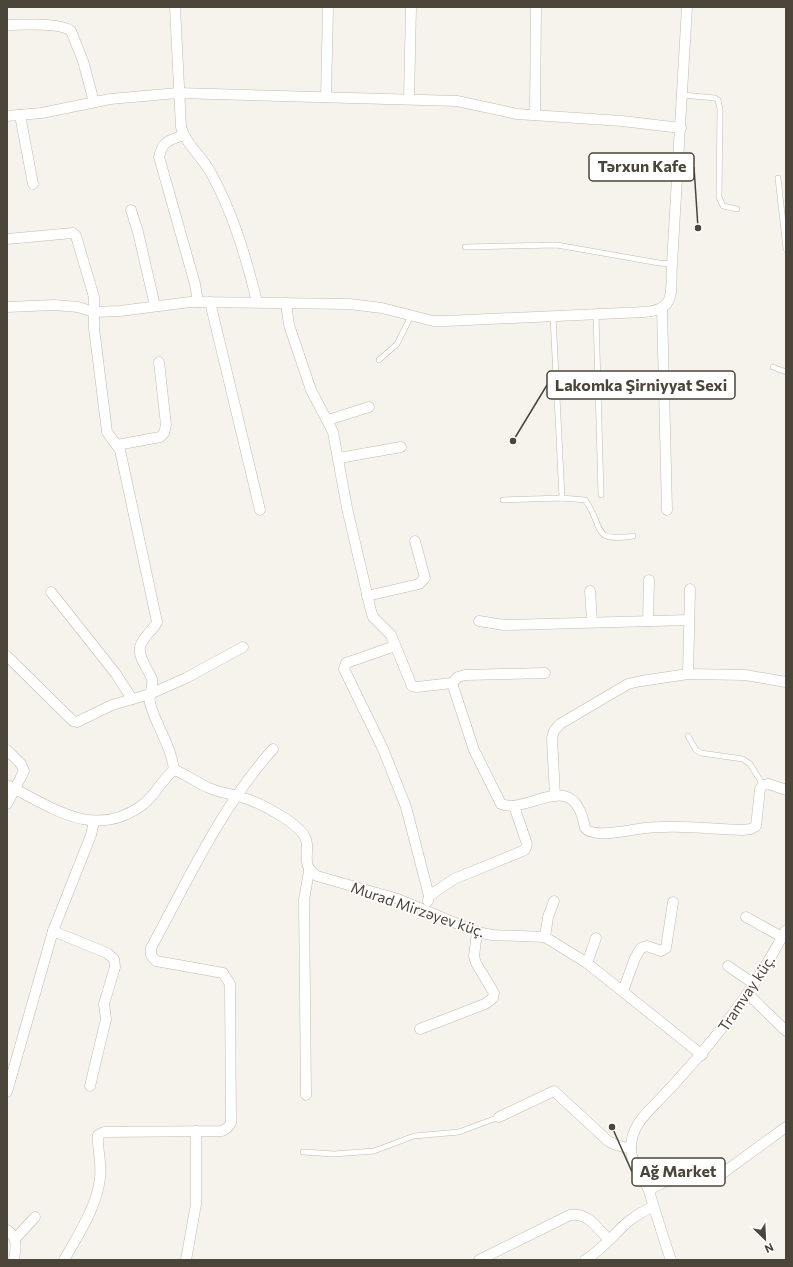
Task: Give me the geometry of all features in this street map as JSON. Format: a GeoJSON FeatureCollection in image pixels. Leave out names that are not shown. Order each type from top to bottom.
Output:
{"type":"FeatureCollection","features":[{"type":"Feature","properties":{"kind":"street"},"geometry":{"type":"LineString","coordinates":[[175,7],[178,93],[180,122],[183,135],[210,171],[223,196],[238,235],[257,302]]}},
{"type":"Feature","properties":{"kind":"street"},"geometry":{"type":"LineString","coordinates":[[326,97],[328,7]]}},
{"type":"Feature","properties":{"kind":"street"},"geometry":{"type":"LineString","coordinates":[[409,99],[411,7]]}},
{"type":"Feature","properties":{"kind":"street"},"geometry":{"type":"LineString","coordinates":[[535,115],[536,7]]}},
{"type":"Feature","properties":{"kind":"street"},"geometry":{"type":"LineString","coordinates":[[7,307],[54,305],[78,307],[94,312],[120,311],[198,302],[349,304],[382,308],[433,321],[655,311],[662,309],[668,304],[670,298],[687,7]]}},
{"type":"Feature","properties":{"kind":"street"},"geometry":{"type":"LineString","coordinates":[[7,25],[67,28],[74,37],[94,102]]}},
{"type":"Feature","properties":{"kind":"street"},"geometry":{"type":"LineString","coordinates":[[7,116],[42,113],[94,102],[178,93],[457,101],[497,110],[535,115],[622,121],[681,128]]}},
{"type":"Feature","properties":{"kind":"street"},"geometry":{"type":"LineString","coordinates":[[20,115],[33,184]]}},
{"type":"Feature","properties":{"kind":"street"},"geometry":{"type":"LineString","coordinates":[[183,135],[165,142],[161,146],[159,156],[198,302]]}},
{"type":"Feature","properties":{"kind":"street"},"geometry":{"type":"LineString","coordinates":[[131,210],[138,232],[154,306]]}},
{"type":"Feature","properties":{"kind":"street"},"geometry":{"type":"LineString","coordinates":[[7,239],[73,233],[76,236],[92,284],[94,297],[95,341],[107,432],[120,450],[157,622],[155,627],[143,641],[140,647],[140,653],[152,679],[153,686],[150,694],[152,708],[172,754],[174,770],[142,806],[124,816],[94,822],[81,820],[66,815],[10,787]]}},
{"type":"Feature","properties":{"kind":"street"},"geometry":{"type":"LineString","coordinates":[[210,302],[260,510]]}},
{"type":"Feature","properties":{"kind":"street"},"geometry":{"type":"LineString","coordinates":[[286,303],[289,325],[311,390],[328,420],[332,432],[339,458],[347,508],[373,618],[386,629],[412,686],[417,687],[452,683],[458,677],[465,675],[545,673]]}},
{"type":"Feature","properties":{"kind":"street"},"geometry":{"type":"LineString","coordinates":[[662,309],[667,510]]}},
{"type":"Feature","properties":{"kind":"street"},"geometry":{"type":"LineString","coordinates":[[117,445],[160,436],[164,433],[166,425],[159,362]]}},
{"type":"Feature","properties":{"kind":"street"},"geometry":{"type":"LineString","coordinates":[[328,420],[369,407]]}},
{"type":"Feature","properties":{"kind":"street"},"geometry":{"type":"LineString","coordinates":[[339,458],[401,447]]}},
{"type":"Feature","properties":{"kind":"street"},"geometry":{"type":"LineString","coordinates":[[367,596],[419,584],[425,578],[415,541]]}},
{"type":"Feature","properties":{"kind":"street"},"geometry":{"type":"LineString","coordinates":[[648,621],[649,580]]}},
{"type":"Feature","properties":{"kind":"street"},"geometry":{"type":"LineString","coordinates":[[688,674],[690,589]]}},
{"type":"Feature","properties":{"kind":"street"},"geometry":{"type":"LineString","coordinates":[[590,591],[592,622]]}},
{"type":"Feature","properties":{"kind":"street"},"geometry":{"type":"LineString","coordinates":[[51,592],[116,674],[132,699]]}},
{"type":"Feature","properties":{"kind":"street"},"geometry":{"type":"LineString","coordinates":[[479,621],[504,625],[689,620]]}},
{"type":"Feature","properties":{"kind":"street"},"geometry":{"type":"LineString","coordinates":[[395,646],[346,663],[344,669],[384,749],[406,807],[429,896],[426,909]]}},
{"type":"Feature","properties":{"kind":"street"},"geometry":{"type":"LineString","coordinates":[[7,656],[73,721],[77,722],[112,705],[150,694],[186,678],[243,647]]}},
{"type":"Feature","properties":{"kind":"street"},"geometry":{"type":"LineString","coordinates":[[555,796],[552,738],[554,731],[560,724],[628,684],[688,674],[745,675],[786,682]]}},
{"type":"Feature","properties":{"kind":"street"},"geometry":{"type":"LineString","coordinates":[[452,683],[474,750],[497,800],[506,806],[514,806],[538,798],[555,796],[567,797],[574,802],[580,810],[584,828],[592,833],[622,832],[665,827],[742,830],[751,829],[756,826],[760,789],[764,785],[770,784],[786,790]]}},
{"type":"Feature","properties":{"kind":"street"},"geometry":{"type":"LineString","coordinates":[[64,1260],[91,1210],[98,1191],[101,1163],[98,1135],[104,1132],[222,1131],[231,1123],[230,984],[223,973],[156,961],[151,955],[151,948],[235,796],[272,749]]}},
{"type":"Feature","properties":{"kind":"street"},"geometry":{"type":"LineString","coordinates":[[7,750],[21,764],[24,771],[10,787],[7,804]]}},
{"type":"Feature","properties":{"kind":"street"},"geometry":{"type":"LineString","coordinates":[[174,770],[182,772],[209,788],[249,800],[297,826],[305,836],[309,871],[304,900],[306,1095]]}},
{"type":"Feature","properties":{"kind":"street"},"geometry":{"type":"LineString","coordinates":[[429,896],[454,879],[525,850],[526,844],[514,806]]}},
{"type":"Feature","properties":{"kind":"street"},"geometry":{"type":"LineString","coordinates":[[7,1092],[53,931],[91,835],[94,822]]}},
{"type":"Feature","properties":{"kind":"street","name":"Murad Mirzəyev küç."},"geometry":{"type":"LineString","coordinates":[[309,871],[317,876],[398,899],[426,909],[477,932],[492,935],[530,935],[545,937],[587,963],[702,1055]]}},
{"type":"Feature","properties":{"kind":"street"},"geometry":{"type":"LineString","coordinates":[[545,937],[548,916],[554,901]]}},
{"type":"Feature","properties":{"kind":"street"},"geometry":{"type":"LineString","coordinates":[[623,991],[635,958],[641,948],[647,946],[661,951],[666,948],[673,902]]}},
{"type":"Feature","properties":{"kind":"street"},"geometry":{"type":"LineString","coordinates":[[746,917],[784,933]]}},
{"type":"Feature","properties":{"kind":"street"},"geometry":{"type":"LineString","coordinates":[[53,931],[107,953],[114,959],[115,967],[104,1004],[106,1019],[90,1086]]}},
{"type":"Feature","properties":{"kind":"street"},"geometry":{"type":"LineString","coordinates":[[420,1029],[485,1004],[493,998],[494,993],[476,963],[474,956],[477,932]]}},
{"type":"Feature","properties":{"kind":"street","name":"Tramvay küç."},"geometry":{"type":"LineString","coordinates":[[631,1149],[631,1139],[638,1123],[702,1055],[748,994],[784,933]]}},
{"type":"Feature","properties":{"kind":"street"},"geometry":{"type":"LineString","coordinates":[[587,963],[596,938]]}},
{"type":"Feature","properties":{"kind":"street"},"geometry":{"type":"LineString","coordinates":[[728,966],[754,984]]}},
{"type":"Feature","properties":{"kind":"street"},"geometry":{"type":"LineString","coordinates":[[748,994],[786,1031]]}},
{"type":"Feature","properties":{"kind":"street"},"geometry":{"type":"LineString","coordinates":[[499,1117],[554,1091],[608,1141],[631,1149],[633,1159],[649,1190],[653,1207],[671,1260]]}},
{"type":"Feature","properties":{"kind":"street"},"geometry":{"type":"LineString","coordinates":[[649,1190],[664,1182],[716,1178],[786,1127]]}},
{"type":"Feature","properties":{"kind":"street"},"geometry":{"type":"LineString","coordinates":[[186,1260],[196,1204],[196,1131]]}},
{"type":"Feature","properties":{"kind":"street"},"geometry":{"type":"LineString","coordinates":[[585,1260],[609,1240],[627,1221],[639,1212],[653,1207]]}},
{"type":"Feature","properties":{"kind":"street"},"geometry":{"type":"LineString","coordinates":[[479,1260],[570,1215],[579,1214],[585,1217],[609,1240]]}},
{"type":"Feature","properties":{"kind":"street"},"geometry":{"type":"LineString","coordinates":[[15,1239],[35,1216]]}},
{"type":"Feature","properties":{"kind":"street"},"geometry":{"type":"LineString","coordinates":[[7,1230],[15,1239],[16,1249],[14,1260]]}},
{"type":"Feature","properties":{"kind":"lane"},"geometry":{"type":"LineString","coordinates":[[682,95],[715,98],[718,100],[720,109],[720,197],[723,206],[737,208]]}},
{"type":"Feature","properties":{"kind":"lane"},"geometry":{"type":"LineString","coordinates":[[778,178],[786,249]]}},
{"type":"Feature","properties":{"kind":"lane"},"geometry":{"type":"LineString","coordinates":[[464,247],[557,245],[672,264]]}},
{"type":"Feature","properties":{"kind":"lane"},"geometry":{"type":"LineString","coordinates":[[596,314],[601,495]]}},
{"type":"Feature","properties":{"kind":"lane"},"geometry":{"type":"LineString","coordinates":[[379,360],[397,344],[411,316]]}},
{"type":"Feature","properties":{"kind":"lane"},"geometry":{"type":"LineString","coordinates":[[553,316],[562,498]]}},
{"type":"Feature","properties":{"kind":"lane"},"geometry":{"type":"LineString","coordinates":[[773,367],[786,372]]}},
{"type":"Feature","properties":{"kind":"lane"},"geometry":{"type":"LineString","coordinates":[[503,500],[562,498],[585,500],[590,507],[600,532],[607,537],[615,539],[634,536]]}},
{"type":"Feature","properties":{"kind":"lane"},"geometry":{"type":"LineString","coordinates":[[688,736],[696,750],[701,753],[743,759],[750,764],[764,785]]}},
{"type":"Feature","properties":{"kind":"lane"},"geometry":{"type":"LineString","coordinates":[[303,1152],[334,1154],[374,1151],[414,1136],[459,1132],[499,1117]]}},
{"type":"Feature","properties":{"kind":"place","name":"Tərxun Kafe"},"geometry":{"type":"Point","coordinates":[698,228]}},
{"type":"Feature","properties":{"kind":"place","name":"Lakomka Şirniyyat Sexi"},"geometry":{"type":"Point","coordinates":[513,441]}},
{"type":"Feature","properties":{"kind":"place","name":"Ağ Market"},"geometry":{"type":"Point","coordinates":[612,1127]}}]}
